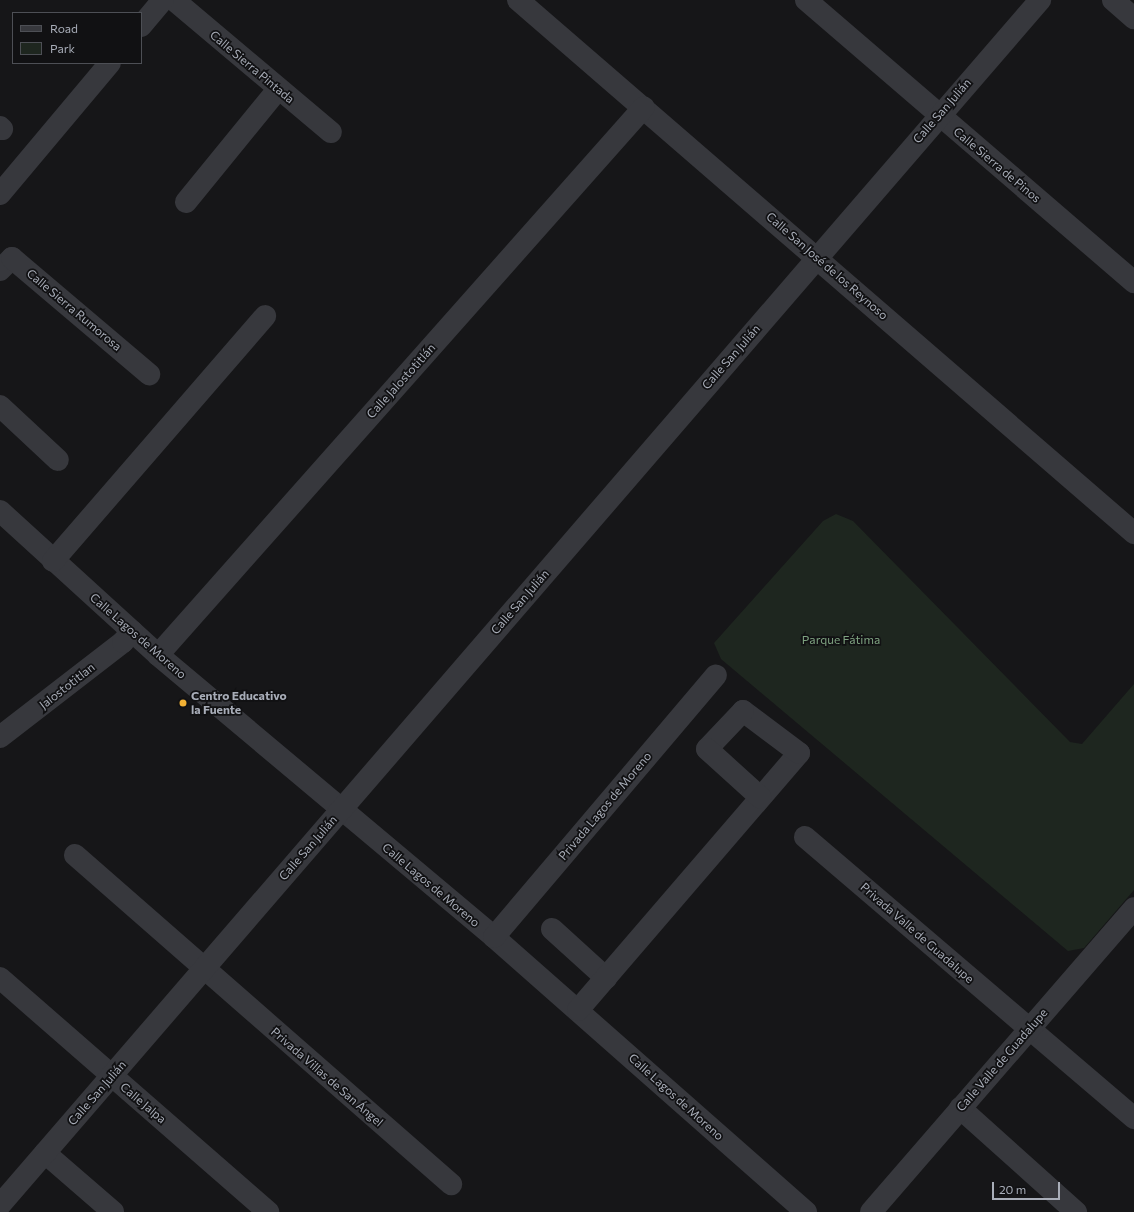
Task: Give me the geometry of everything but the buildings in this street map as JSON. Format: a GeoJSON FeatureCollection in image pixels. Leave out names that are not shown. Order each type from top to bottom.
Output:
{"type":"FeatureCollection","features":[{"type":"Feature","properties":{"kind":"street"},"geometry":{"type":"LineString","coordinates":[[142,25],[163,0]]}},
{"type":"Feature","properties":{"kind":"street","name":"Calle Sierra Pintada"},"geometry":{"type":"LineString","coordinates":[[174,0],[331,132]]}},
{"type":"Feature","properties":{"kind":"street","name":"Calle San José de los Reynoso"},"geometry":{"type":"LineString","coordinates":[[518,0],[644,107],[1134,533]]}},
{"type":"Feature","properties":{"kind":"street","name":"Calle Sierra de Pinos"},"geometry":{"type":"LineString","coordinates":[[806,0],[1134,282]]}},
{"type":"Feature","properties":{"kind":"street","name":"Calle San Julián"},"geometry":{"type":"LineString","coordinates":[[0,1205],[938,115],[1040,0]]}},
{"type":"Feature","properties":{"kind":"street"},"geometry":{"type":"LineString","coordinates":[[1113,0],[1134,18]]}},
{"type":"Feature","properties":{"kind":"street"},"geometry":{"type":"LineString","coordinates":[[0,194],[109,64]]}},
{"type":"Feature","properties":{"kind":"street"},"geometry":{"type":"LineString","coordinates":[[186,202],[278,89]]}},
{"type":"Feature","properties":{"kind":"street","name":"Calle Jalostotitlán"},"geometry":{"type":"LineString","coordinates":[[158,655],[644,107]]}},
{"type":"Feature","properties":{"kind":"street","name":"Calle Sierra Rumorosa"},"geometry":{"type":"LineString","coordinates":[[0,270],[12,258],[149,374]]}},
{"type":"Feature","properties":{"kind":"street"},"geometry":{"type":"LineString","coordinates":[[53,561],[265,316]]}},
{"type":"Feature","properties":{"kind":"street"},"geometry":{"type":"LineString","coordinates":[[0,406],[58,460]]}},
{"type":"Feature","properties":{"kind":"street","name":"Calle Lagos de Moreno"},"geometry":{"type":"LineString","coordinates":[[0,511],[53,561],[158,655],[494,937],[806,1212]]}},
{"type":"Feature","properties":{"kind":"street","name":"Jalostotitlan"},"geometry":{"type":"LineString","coordinates":[[0,737],[124,642],[132,631]]}},
{"type":"Feature","properties":{"kind":"street","name":"Privada Lagos de Moreno"},"geometry":{"type":"LineString","coordinates":[[494,937],[716,675]]}},
{"type":"Feature","properties":{"kind":"street"},"geometry":{"type":"LineString","coordinates":[[578,1010],[760,796]]}},
{"type":"Feature","properties":{"kind":"street","name":"Privada Valle de Guadalupe"},"geometry":{"type":"LineString","coordinates":[[805,837],[1029,1030],[1061,1054],[1134,1118]]}},
{"type":"Feature","properties":{"kind":"street","name":"Privada Villas de San Ángel"},"geometry":{"type":"LineString","coordinates":[[75,855],[451,1184]]}},
{"type":"Feature","properties":{"kind":"street","name":"Calle Valle de Guadalupe"},"geometry":{"type":"LineString","coordinates":[[870,1212],[1134,908]]}},
{"type":"Feature","properties":{"kind":"street"},"geometry":{"type":"LineString","coordinates":[[552,929],[606,978]]}},
{"type":"Feature","properties":{"kind":"street","name":"Calle Jalpa"},"geometry":{"type":"LineString","coordinates":[[0,978],[268,1212]]}},
{"type":"Feature","properties":{"kind":"street"},"geometry":{"type":"LineString","coordinates":[[960,1108],[1076,1212]]}},
{"type":"Feature","properties":{"kind":"street"},"geometry":{"type":"LineString","coordinates":[[45,1153],[113,1212]]}},
{"type":"Feature","properties":{"kind":"green space","name":"Parque Fátima"},"geometry":{"type":"Polygon","coordinates":[[[836,514],[853,521],[1070,742],[1082,744],[1134,684],[1134,890],[1084,948],[1068,951],[721,659],[714,643],[823,521],[836,514]]]}},
{"type":"Feature","properties":{"kind":"place","name":"Centro Educativo la Fuente"},"geometry":{"type":"Point","coordinates":[183,703]}}]}
